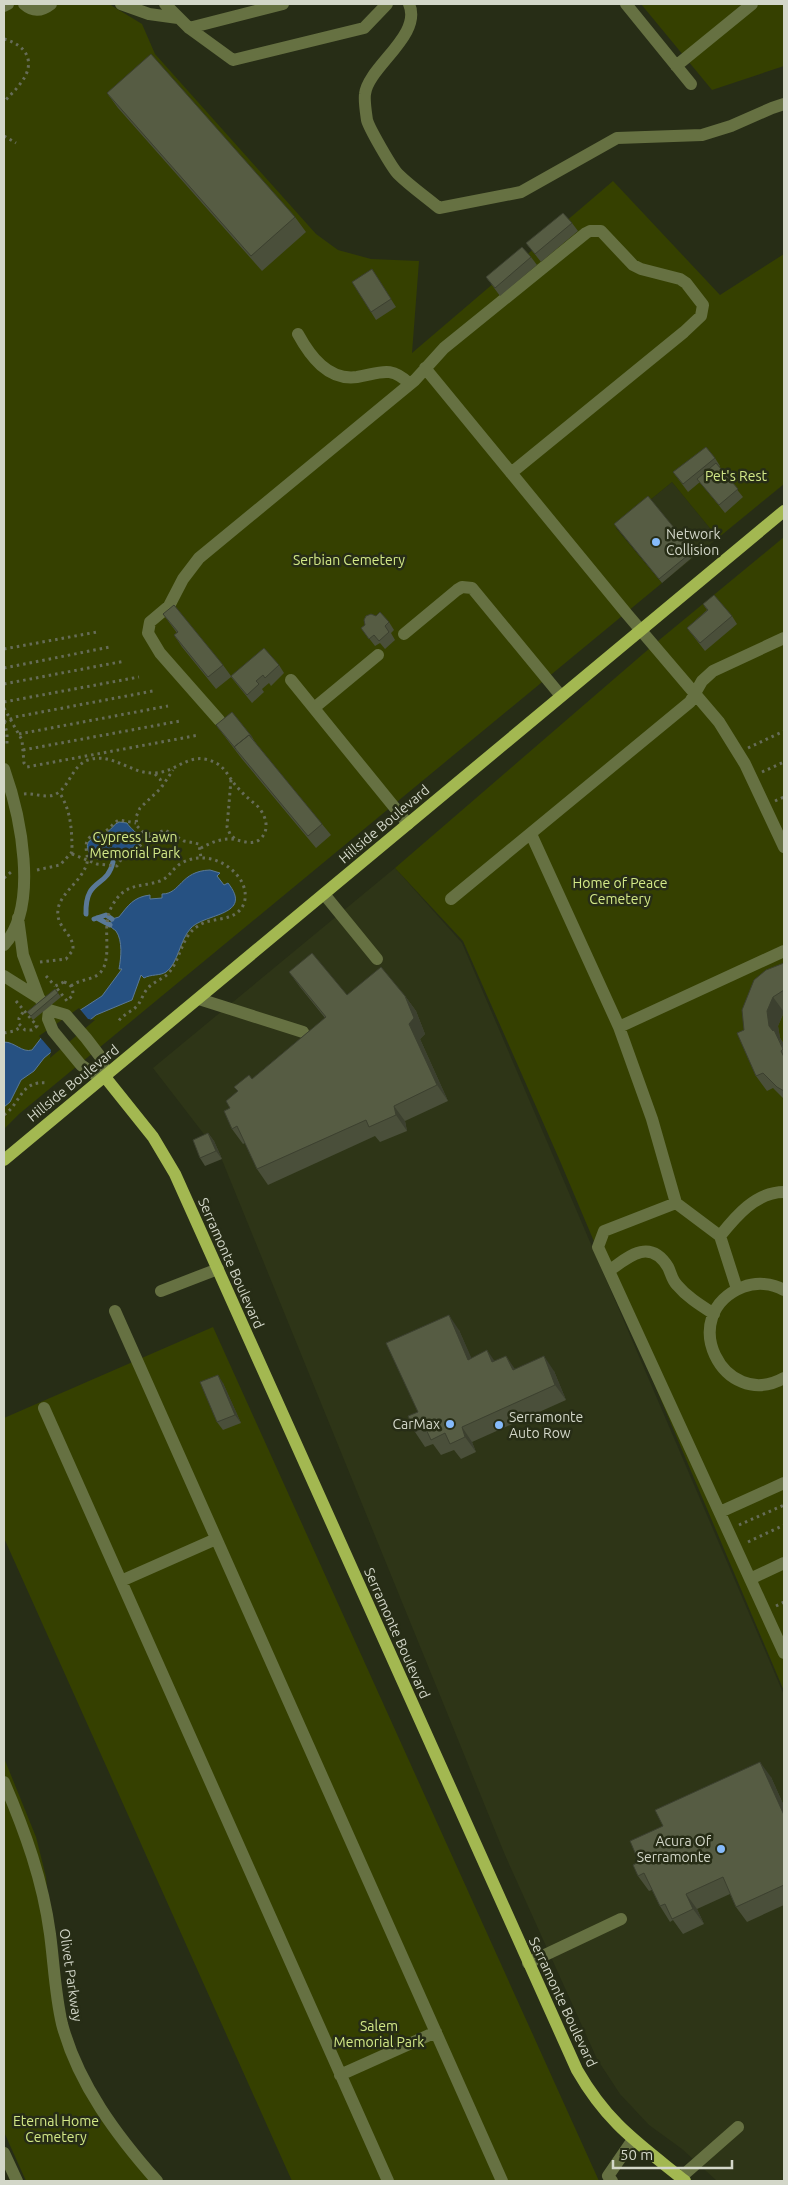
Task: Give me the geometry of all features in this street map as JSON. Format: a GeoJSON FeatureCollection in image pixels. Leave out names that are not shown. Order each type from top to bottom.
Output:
{"type":"FeatureCollection","features":[{"type":"Feature","properties":{"kind":"main road","name":"Hillside Boulevard"},"geometry":{"type":"LineString","coordinates":[[4,1160],[784,511]]}},
{"type":"Feature","properties":{"kind":"main road","name":"Serramonte Boulevard"},"geometry":{"type":"LineString","coordinates":[[105,1077],[162,1151],[218,1269],[583,2082],[606,2113],[632,2140],[682,2179]]}},
{"type":"Feature","properties":{"kind":"street"},"geometry":{"type":"LineString","coordinates":[[4,6],[8,4]]}},
{"type":"Feature","properties":{"kind":"street"},"geometry":{"type":"LineString","coordinates":[[24,4],[32,9],[39,10],[50,4]]}},
{"type":"Feature","properties":{"kind":"street"},"geometry":{"type":"LineString","coordinates":[[121,4],[149,14],[178,18]]}},
{"type":"Feature","properties":{"kind":"street"},"geometry":{"type":"LineString","coordinates":[[165,4],[189,28],[233,60],[364,28],[387,4]]}},
{"type":"Feature","properties":{"kind":"street"},"geometry":{"type":"LineString","coordinates":[[189,28],[283,4]]}},
{"type":"Feature","properties":{"kind":"street"},"geometry":{"type":"LineString","coordinates":[[408,4],[412,10],[406,31],[365,92],[367,121],[396,173],[440,208],[521,192],[618,138],[702,136],[784,104]]}},
{"type":"Feature","properties":{"kind":"street"},"geometry":{"type":"LineString","coordinates":[[626,4],[691,84]]}},
{"type":"Feature","properties":{"kind":"street"},"geometry":{"type":"LineString","coordinates":[[676,66],[752,4]]}},
{"type":"Feature","properties":{"kind":"street"},"geometry":{"type":"LineString","coordinates":[[219,720],[154,645],[148,634],[150,622],[168,606],[199,558],[410,384],[444,348],[590,231],[605,233],[630,262],[637,267],[676,277],[686,283],[703,305],[703,311],[698,320],[511,473]]}},
{"type":"Feature","properties":{"kind":"street"},"geometry":{"type":"LineString","coordinates":[[298,334],[314,358],[334,374],[349,377],[389,371],[397,374],[410,384]]}},
{"type":"Feature","properties":{"kind":"street"},"geometry":{"type":"LineString","coordinates":[[426,368],[719,722],[739,752],[784,847]]}},
{"type":"Feature","properties":{"kind":"street"},"geometry":{"type":"LineString","coordinates":[[404,634],[457,590],[462,587],[472,588],[562,696]]}},
{"type":"Feature","properties":{"kind":"street"},"geometry":{"type":"LineString","coordinates":[[451,899],[690,702],[702,681],[713,671],[784,638]]}},
{"type":"Feature","properties":{"kind":"street"},"geometry":{"type":"LineString","coordinates":[[314,708],[378,655]]}},
{"type":"Feature","properties":{"kind":"street"},"geometry":{"type":"LineString","coordinates":[[291,680],[408,824]]}},
{"type":"Feature","properties":{"kind":"street"},"geometry":{"type":"LineString","coordinates":[[4,769],[20,827],[23,858],[23,888],[18,918],[11,936],[4,945]]}},
{"type":"Feature","properties":{"kind":"street"},"geometry":{"type":"LineString","coordinates":[[4,781],[13,797]]}},
{"type":"Feature","properties":{"kind":"street"},"geometry":{"type":"LineString","coordinates":[[531,834],[619,1027],[652,1119],[676,1203],[720,1236],[737,1289]]}},
{"type":"Feature","properties":{"kind":"street"},"geometry":{"type":"LineString","coordinates":[[324,894],[377,959]]}},
{"type":"Feature","properties":{"kind":"street"},"geometry":{"type":"LineString","coordinates":[[18,918],[23,955],[39,998]]}},
{"type":"Feature","properties":{"kind":"street"},"geometry":{"type":"LineString","coordinates":[[619,1027],[784,951]]}},
{"type":"Feature","properties":{"kind":"street"},"geometry":{"type":"LineString","coordinates":[[4,976],[39,998],[49,1010],[62,1013],[86,1038],[102,1059],[105,1077]]}},
{"type":"Feature","properties":{"kind":"street"},"geometry":{"type":"LineString","coordinates":[[199,999],[303,1032]]}},
{"type":"Feature","properties":{"kind":"street"},"geometry":{"type":"LineString","coordinates":[[49,1010],[49,1024],[70,1052],[87,1070],[105,1077]]}},
{"type":"Feature","properties":{"kind":"street"},"geometry":{"type":"LineString","coordinates":[[720,1236],[746,1207],[775,1192],[784,1192]]}},
{"type":"Feature","properties":{"kind":"street"},"geometry":{"type":"LineString","coordinates":[[676,1203],[604,1231],[598,1246],[750,1579],[783,1645]]}},
{"type":"Feature","properties":{"kind":"street"},"geometry":{"type":"LineString","coordinates":[[610,1271],[631,1254],[642,1251],[651,1252],[659,1256],[668,1267],[674,1283],[684,1293],[714,1314]]}},
{"type":"Feature","properties":{"kind":"street"},"geometry":{"type":"LineString","coordinates":[[161,1291],[218,1269]]}},
{"type":"Feature","properties":{"kind":"street"},"geometry":{"type":"LineString","coordinates":[[783,1381],[761,1385],[751,1384],[730,1375],[722,1368],[711,1348],[710,1325],[719,1304],[737,1289],[758,1284],[770,1284],[784,1290]]}},
{"type":"Feature","properties":{"kind":"street"},"geometry":{"type":"LineString","coordinates":[[115,1311],[502,2181]]}},
{"type":"Feature","properties":{"kind":"street"},"geometry":{"type":"LineString","coordinates":[[44,1408],[388,2181]]}},
{"type":"Feature","properties":{"kind":"street"},"geometry":{"type":"LineString","coordinates":[[720,1512],[784,1483]]}},
{"type":"Feature","properties":{"kind":"street"},"geometry":{"type":"LineString","coordinates":[[121,1581],[216,1539]]}},
{"type":"Feature","properties":{"kind":"street"},"geometry":{"type":"LineString","coordinates":[[750,1579],[784,1564]]}},
{"type":"Feature","properties":{"kind":"street","name":"Olivet Parkway"},"geometry":{"type":"LineString","coordinates":[[4,1782],[28,1843],[41,1888],[50,1933],[58,2005],[69,2045],[96,2101],[124,2142],[157,2181]]}},
{"type":"Feature","properties":{"kind":"street"},"geometry":{"type":"LineString","coordinates":[[528,1963],[621,1919]]}},
{"type":"Feature","properties":{"kind":"street"},"geometry":{"type":"LineString","coordinates":[[340,2075],[436,2032]]}},
{"type":"Feature","properties":{"kind":"street"},"geometry":{"type":"LineString","coordinates":[[682,2179],[738,2127]]}},
{"type":"Feature","properties":{"kind":"street"},"geometry":{"type":"LineString","coordinates":[[612,2181],[608,2176],[632,2140]]}},
{"type":"Feature","properties":{"kind":"street"},"geometry":{"type":"LineString","coordinates":[[4,2153],[17,2181]]}},
{"type":"Feature","properties":{"kind":"path"},"geometry":{"type":"LineString","coordinates":[[4,39],[18,44],[26,53],[28,59],[24,78],[4,102]]}},
{"type":"Feature","properties":{"kind":"path"},"geometry":{"type":"LineString","coordinates":[[4,136],[16,143]]}},
{"type":"Feature","properties":{"kind":"path"},"geometry":{"type":"LineString","coordinates":[[4,649],[97,632]]}},
{"type":"Feature","properties":{"kind":"path"},"geometry":{"type":"LineString","coordinates":[[4,668],[110,647]]}},
{"type":"Feature","properties":{"kind":"path"},"geometry":{"type":"LineString","coordinates":[[4,684],[125,661]]}},
{"type":"Feature","properties":{"kind":"path"},"geometry":{"type":"LineString","coordinates":[[4,702],[139,677]]}},
{"type":"Feature","properties":{"kind":"path"},"geometry":{"type":"LineString","coordinates":[[7,747],[7,734],[4,722],[10,719],[153,691]]}},
{"type":"Feature","properties":{"kind":"path"},"geometry":{"type":"LineString","coordinates":[[19,734],[168,706]]}},
{"type":"Feature","properties":{"kind":"path"},"geometry":{"type":"LineString","coordinates":[[4,708],[19,734],[24,764],[29,767],[93,757],[199,735]]}},
{"type":"Feature","properties":{"kind":"path"},"geometry":{"type":"LineString","coordinates":[[23,750],[180,720]]}},
{"type":"Feature","properties":{"kind":"path"},"geometry":{"type":"LineString","coordinates":[[739,752],[784,730]]}},
{"type":"Feature","properties":{"kind":"path"},"geometry":{"type":"LineString","coordinates":[[13,797],[30,794],[51,796],[59,792],[78,766],[93,757],[111,760],[151,773],[160,779],[161,788]]}},
{"type":"Feature","properties":{"kind":"path"},"geometry":{"type":"LineString","coordinates":[[151,773],[162,772],[189,760],[210,760],[222,767],[242,793],[262,810],[266,818],[266,828],[260,839],[250,842],[221,840],[201,848]]}},
{"type":"Feature","properties":{"kind":"path"},"geometry":{"type":"LineString","coordinates":[[752,777],[784,762]]}},
{"type":"Feature","properties":{"kind":"path"},"geometry":{"type":"LineString","coordinates":[[136,823],[140,808],[161,788],[167,776],[178,765]]}},
{"type":"Feature","properties":{"kind":"path"},"geometry":{"type":"LineString","coordinates":[[229,776],[232,785],[227,827],[230,834],[238,840]]}},
{"type":"Feature","properties":{"kind":"path"},"geometry":{"type":"LineString","coordinates":[[59,792],[70,816],[72,854]]}},
{"type":"Feature","properties":{"kind":"path"},"geometry":{"type":"LineString","coordinates":[[36,963],[66,960],[71,954],[72,940],[60,923],[58,907],[64,895],[79,880],[88,860],[86,848],[90,837],[105,831],[119,820],[136,823],[143,832],[154,834],[168,831],[184,841],[198,843],[201,848],[201,858]]}},
{"type":"Feature","properties":{"kind":"path"},"geometry":{"type":"LineString","coordinates":[[72,854],[98,864],[118,866],[124,855],[138,848],[154,834]]}},
{"type":"Feature","properties":{"kind":"path"},"geometry":{"type":"LineString","coordinates":[[36,878],[36,870],[60,865],[72,854]]}},
{"type":"Feature","properties":{"kind":"path"},"geometry":{"type":"LineString","coordinates":[[71,986],[76,982],[94,978],[102,970],[106,957],[108,917],[114,902],[126,890],[137,885],[162,880],[179,864],[201,858],[221,862],[235,873],[244,887],[246,898],[240,910],[230,917],[207,921],[193,930],[182,947],[171,971],[148,988],[136,1007],[124,1015],[118,1022]]}},
{"type":"Feature","properties":{"kind":"path"},"geometry":{"type":"LineString","coordinates":[[4,878],[12,872]]}},
{"type":"Feature","properties":{"kind":"path"},"geometry":{"type":"LineString","coordinates":[[64,982],[71,986],[73,995],[67,1001],[55,986],[64,982]]}},
{"type":"Feature","properties":{"kind":"path"},"geometry":{"type":"LineString","coordinates":[[4,1033],[21,1027],[30,1030],[37,1026],[24,1011],[18,1020],[21,1027]]}},
{"type":"Feature","properties":{"kind":"path"},"geometry":{"type":"LineString","coordinates":[[4,1114],[12,1108],[28,1086],[36,1083],[48,1083]]}},
{"type":"Feature","properties":{"kind":"path"},"geometry":{"type":"LineString","coordinates":[[728,1530],[784,1505]]}},
{"type":"Feature","properties":{"kind":"path"},"geometry":{"type":"LineString","coordinates":[[736,1547],[784,1525]]}},
{"type":"Feature","properties":{"kind":"shaded area"},"geometry":{"type":"Polygon","coordinates":[[[672,482],[718,538],[662,583],[616,528],[672,482]]]}},
{"type":"Feature","properties":{"kind":"shaded area","name":"Serramonte Auto Row"},"geometry":{"type":"Polygon","coordinates":[[[395,868],[462,943],[784,1695],[784,2181],[717,2181],[682,2149],[649,2125],[620,2094],[597,2059],[505,1855],[220,1155],[153,1068],[395,868]]]}},
{"type":"Feature","properties":{"kind":"green space","name":"Serbian Cemetery"},"geometry":{"type":"Polygon","coordinates":[[[4,4],[109,4],[142,24],[155,54],[316,234],[338,250],[371,259],[419,261],[412,353],[613,181],[720,295],[784,254],[784,484],[718,538],[672,482],[616,528],[662,583],[19,1114],[4,1129],[4,4]]]}},
{"type":"Feature","properties":{"kind":"green space"},"geometry":{"type":"Polygon","coordinates":[[[641,4],[784,4],[784,66],[712,90],[641,4]]]}},
{"type":"Feature","properties":{"kind":"green space","name":"Home of Peace Cemetery"},"geometry":{"type":"Polygon","coordinates":[[[784,537],[784,1691],[560,1161],[463,941],[395,868],[658,641],[784,537]]]}},
{"type":"Feature","properties":{"kind":"green space","name":"Salem Memorial Park"},"geometry":{"type":"Polygon","coordinates":[[[213,1327],[599,2181],[292,2181],[4,1538],[4,1418],[213,1327]]]}},
{"type":"Feature","properties":{"kind":"green space","name":"Eternal Home Cemetery"},"geometry":{"type":"Polygon","coordinates":[[[4,1758],[36,1837],[46,1877],[59,2000],[85,2077],[153,2181],[26,2181],[4,2132],[4,1758]]]}},
{"type":"Feature","properties":{"kind":"water"},"geometry":{"type":"Polygon","coordinates":[[[119,822],[127,823],[136,833],[140,838],[139,845],[124,851],[113,862],[108,857],[98,859],[91,856],[87,846],[88,842],[107,832],[119,822]]]}},
{"type":"Feature","properties":{"kind":"water"},"geometry":{"type":"Polygon","coordinates":[[[210,870],[220,873],[217,876],[224,885],[228,883],[234,894],[235,902],[231,908],[191,928],[184,938],[173,963],[166,972],[144,978],[141,975],[132,1000],[96,1015],[44,1058],[34,1071],[21,1080],[10,1102],[4,1107],[4,1042],[28,1051],[32,1050],[45,1033],[102,996],[122,969],[119,969],[121,955],[120,940],[116,931],[110,925],[112,919],[119,917],[125,909],[139,898],[150,895],[150,899],[162,898],[162,894],[173,890],[193,874],[210,870]]]}},
{"type":"Feature","properties":{"kind":"pier"},"geometry":{"type":"Polygon","coordinates":[[[79,1008],[88,1019],[95,1020],[50,1058],[51,1050],[39,1036],[79,1008]]]}},
{"type":"Feature","properties":{"kind":"building"},"geometry":{"type":"Polygon","coordinates":[[[151,54],[295,217],[251,256],[107,93],[151,54]]]}},
{"type":"Feature","properties":{"kind":"building"},"geometry":{"type":"Polygon","coordinates":[[[563,213],[572,223],[535,254],[526,243],[563,213]]]}},
{"type":"Feature","properties":{"kind":"building"},"geometry":{"type":"Polygon","coordinates":[[[522,247],[531,257],[495,288],[486,277],[522,247]]]}},
{"type":"Feature","properties":{"kind":"building"},"geometry":{"type":"Polygon","coordinates":[[[372,269],[391,299],[371,312],[352,282],[372,269]]]}},
{"type":"Feature","properties":{"kind":"building"},"geometry":{"type":"Polygon","coordinates":[[[706,447],[715,458],[683,484],[673,472],[706,447]]]}},
{"type":"Feature","properties":{"kind":"building"},"geometry":{"type":"Polygon","coordinates":[[[716,463],[738,489],[719,505],[697,479],[716,463]]]}},
{"type":"Feature","properties":{"kind":"building","name":"Network Collision"},"geometry":{"type":"Polygon","coordinates":[[[648,496],[693,551],[659,579],[614,524],[648,496]]]}},
{"type":"Feature","properties":{"kind":"building"},"geometry":{"type":"Polygon","coordinates":[[[714,595],[732,616],[700,643],[687,628],[708,610],[703,604],[714,595]]]}},
{"type":"Feature","properties":{"kind":"building"},"geometry":{"type":"Polygon","coordinates":[[[174,605],[223,665],[208,677],[174,635],[178,632],[163,614],[174,605]]]}},
{"type":"Feature","properties":{"kind":"building"},"geometry":{"type":"Polygon","coordinates":[[[380,612],[389,622],[385,626],[389,632],[379,641],[374,635],[369,639],[361,628],[365,625],[364,620],[366,616],[371,614],[376,616],[380,612]]]}},
{"type":"Feature","properties":{"kind":"building"},"geometry":{"type":"Polygon","coordinates":[[[264,648],[279,665],[265,678],[263,675],[256,681],[259,684],[247,695],[231,676],[264,648]]]}},
{"type":"Feature","properties":{"kind":"building"},"geometry":{"type":"Polygon","coordinates":[[[232,712],[252,737],[249,735],[234,747],[216,725],[232,712]]]}},
{"type":"Feature","properties":{"kind":"building"},"geometry":{"type":"Polygon","coordinates":[[[249,735],[322,824],[308,836],[234,747],[249,735]]]}},
{"type":"Feature","properties":{"kind":"building"},"geometry":{"type":"Polygon","coordinates":[[[312,953],[347,995],[381,967],[405,996],[414,1018],[409,1024],[437,1085],[394,1106],[396,1115],[369,1127],[366,1120],[257,1169],[237,1126],[232,1129],[224,1111],[230,1108],[226,1101],[238,1091],[234,1087],[249,1075],[252,1079],[326,1017],[289,972],[312,953]]]}},
{"type":"Feature","properties":{"kind":"building"},"geometry":{"type":"Polygon","coordinates":[[[784,963],[784,990],[773,997],[767,1011],[769,1026],[774,1030],[783,1049],[781,1051],[784,1057],[784,1091],[777,1087],[763,1073],[756,1076],[737,1033],[744,1030],[742,1010],[754,980],[766,970],[784,963]]]}},
{"type":"Feature","properties":{"kind":"building"},"geometry":{"type":"Polygon","coordinates":[[[55,989],[58,993],[31,1016],[27,1012],[55,989]]]}},
{"type":"Feature","properties":{"kind":"building"},"geometry":{"type":"Polygon","coordinates":[[[208,1133],[216,1151],[200,1158],[193,1140],[208,1133]]]}},
{"type":"Feature","properties":{"kind":"building"},"geometry":{"type":"Polygon","coordinates":[[[449,1315],[468,1360],[487,1350],[492,1362],[506,1356],[513,1370],[544,1356],[555,1385],[462,1427],[465,1437],[450,1444],[445,1433],[431,1440],[425,1427],[415,1432],[408,1416],[418,1412],[386,1343],[449,1315]]]}},
{"type":"Feature","properties":{"kind":"building"},"geometry":{"type":"Polygon","coordinates":[[[218,1375],[235,1415],[217,1422],[200,1382],[218,1375]]]}},
{"type":"Feature","properties":{"kind":"building","name":"Acura Of Serramonte"},"geometry":{"type":"Polygon","coordinates":[[[760,1762],[784,1815],[784,1885],[736,1907],[723,1877],[686,1894],[693,1909],[672,1919],[665,1904],[660,1906],[644,1873],[638,1876],[633,1865],[639,1862],[630,1841],[663,1826],[655,1810],[760,1762]]]}},
{"type":"Feature","properties":{"kind":"waterway"},"geometry":{"type":"LineString","coordinates":[[86,914],[89,894],[106,876],[113,862]]}},
{"type":"Feature","properties":{"kind":"waterway"},"geometry":{"type":"LineString","coordinates":[[94,919],[106,915],[112,919]]}},
{"type":"Feature","properties":{"kind":"waterway"},"geometry":{"type":"LineString","coordinates":[[97,918],[110,925]]}},
{"type":"Feature","properties":{"kind":"place","name":"Network Collision"},"geometry":{"type":"Point","coordinates":[656,542]}},
{"type":"Feature","properties":{"kind":"place","name":"CarMax"},"geometry":{"type":"Point","coordinates":[450,1424]}},
{"type":"Feature","properties":{"kind":"place","name":"Serramonte Auto Row"},"geometry":{"type":"Point","coordinates":[499,1425]}},
{"type":"Feature","properties":{"kind":"place","name":"Acura Of Serramonte"},"geometry":{"type":"Point","coordinates":[721,1849]}},
{"type":"Feature","properties":{"kind":"park label","name":"Pet's Rest"},"geometry":{"type":"Point","coordinates":[736,476]}},
{"type":"Feature","properties":{"kind":"park label","name":"Cypress Lawn Memorial Park"},"geometry":{"type":"Point","coordinates":[135,846]}}]}
